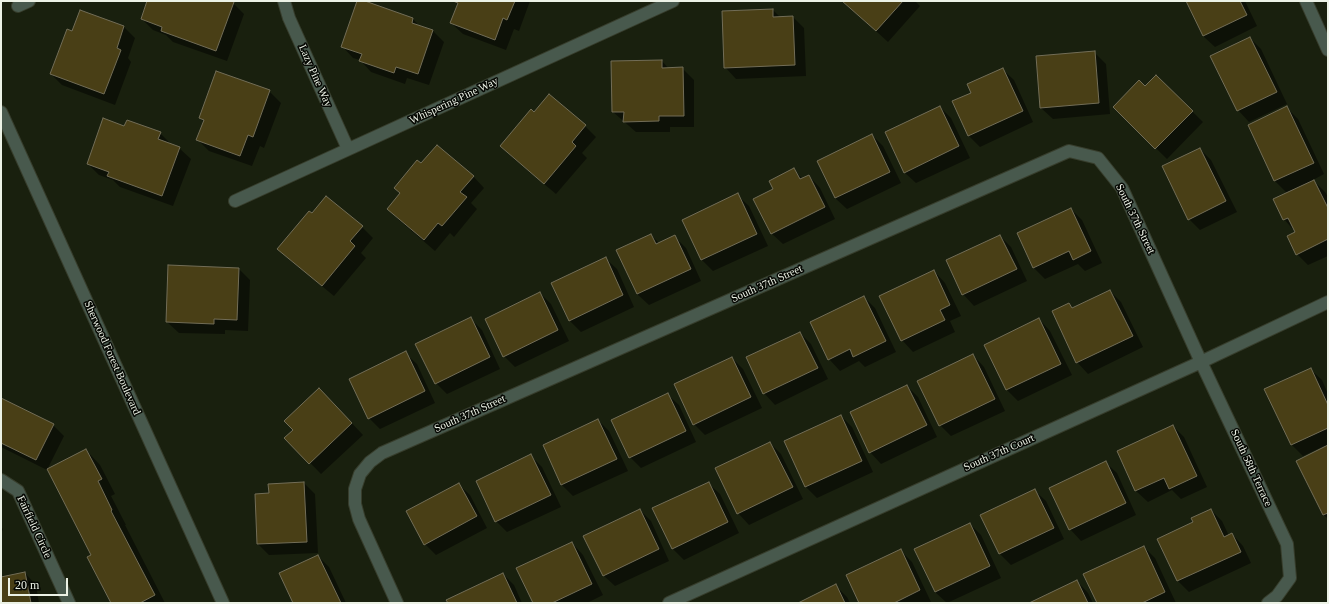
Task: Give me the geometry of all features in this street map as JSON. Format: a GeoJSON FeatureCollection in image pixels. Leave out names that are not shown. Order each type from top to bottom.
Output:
{"type":"FeatureCollection","features":[{"type":"Feature","properties":{"kind":"street","name":"Lazy Pine Way"},"geometry":{"type":"LineString","coordinates":[[284,1],[289,18],[348,149]]}},
{"type":"Feature","properties":{"kind":"street","name":"Whispering Pine Way"},"geometry":{"type":"LineString","coordinates":[[235,201],[673,1]]}},
{"type":"Feature","properties":{"kind":"street"},"geometry":{"type":"LineString","coordinates":[[1306,1],[1328,50]]}},
{"type":"Feature","properties":{"kind":"street","name":"Sherwood Forest Boulevard"},"geometry":{"type":"LineString","coordinates":[[1,112],[223,603]]}},
{"type":"Feature","properties":{"kind":"street","name":"South 37th Street"},"geometry":{"type":"LineString","coordinates":[[397,603],[359,519],[355,504],[355,489],[360,474],[370,462],[382,453],[1069,151],[1098,158],[1122,188],[1201,362]]}},
{"type":"Feature","properties":{"kind":"street","name":"South 37th Court"},"geometry":{"type":"LineString","coordinates":[[668,603],[1201,362],[1328,302]]}},
{"type":"Feature","properties":{"kind":"street","name":"South 58th Terrace"},"geometry":{"type":"LineString","coordinates":[[1201,362],[1287,544],[1290,578],[1276,596],[1268,603]]}},
{"type":"Feature","properties":{"kind":"street","name":"Fairfield Circle"},"geometry":{"type":"LineString","coordinates":[[1,480],[18,491],[69,603]]}},
{"type":"Feature","properties":{"kind":"building"},"geometry":{"type":"Polygon","coordinates":[[[147,1],[234,2],[216,51],[161,31],[162,27],[141,19],[147,1]]]}},
{"type":"Feature","properties":{"kind":"building"},"geometry":{"type":"Polygon","coordinates":[[[357,1],[365,1],[413,18],[412,23],[433,30],[418,74],[396,67],[394,73],[359,61],[362,54],[341,47],[357,1]]]}},
{"type":"Feature","properties":{"kind":"building"},"geometry":{"type":"Polygon","coordinates":[[[453,1],[515,1],[507,20],[503,18],[495,40],[450,23],[458,3],[453,1]]]}},
{"type":"Feature","properties":{"kind":"building"},"geometry":{"type":"Polygon","coordinates":[[[842,1],[903,1],[876,31],[842,1]]]}},
{"type":"Feature","properties":{"kind":"building"},"geometry":{"type":"Polygon","coordinates":[[[1186,1],[1240,1],[1247,15],[1203,36],[1186,1]]]}},
{"type":"Feature","properties":{"kind":"building"},"geometry":{"type":"Polygon","coordinates":[[[773,9],[773,17],[793,16],[795,65],[724,68],[722,11],[773,9]]]}},
{"type":"Feature","properties":{"kind":"building"},"geometry":{"type":"Polygon","coordinates":[[[80,10],[124,26],[117,48],[121,50],[104,94],[50,74],[67,29],[72,31],[80,10]]]}},
{"type":"Feature","properties":{"kind":"building"},"geometry":{"type":"Polygon","coordinates":[[[1250,37],[1277,92],[1237,111],[1210,56],[1250,37]]]}},
{"type":"Feature","properties":{"kind":"building"},"geometry":{"type":"Polygon","coordinates":[[[1095,51],[1099,103],[1040,108],[1036,56],[1095,51]]]}},
{"type":"Feature","properties":{"kind":"building"},"geometry":{"type":"Polygon","coordinates":[[[662,60],[662,68],[683,67],[684,116],[659,116],[659,121],[623,122],[624,112],[612,112],[611,61],[662,60]]]}},
{"type":"Feature","properties":{"kind":"building"},"geometry":{"type":"Polygon","coordinates":[[[1003,68],[1023,111],[968,136],[952,101],[971,93],[967,84],[1003,68]]]}},
{"type":"Feature","properties":{"kind":"building"},"geometry":{"type":"Polygon","coordinates":[[[216,71],[270,90],[253,137],[248,135],[240,156],[196,140],[204,120],[199,118],[216,71]]]}},
{"type":"Feature","properties":{"kind":"building"},"geometry":{"type":"Polygon","coordinates":[[[1156,75],[1193,111],[1155,149],[1113,107],[1139,80],[1145,86],[1156,75]]]}},
{"type":"Feature","properties":{"kind":"building"},"geometry":{"type":"Polygon","coordinates":[[[549,94],[586,125],[572,142],[576,146],[544,184],[500,146],[531,109],[534,112],[549,94]]]}},
{"type":"Feature","properties":{"kind":"building"},"geometry":{"type":"Polygon","coordinates":[[[940,106],[959,146],[904,173],[885,132],[940,106]]]}},
{"type":"Feature","properties":{"kind":"building"},"geometry":{"type":"Polygon","coordinates":[[[1287,106],[1314,163],[1274,181],[1248,125],[1287,106]]]}},
{"type":"Feature","properties":{"kind":"building"},"geometry":{"type":"Polygon","coordinates":[[[103,118],[124,126],[127,120],[161,132],[158,139],[180,147],[162,196],[107,176],[109,172],[87,164],[103,118]]]}},
{"type":"Feature","properties":{"kind":"building"},"geometry":{"type":"Polygon","coordinates":[[[872,134],[890,172],[835,198],[817,161],[872,134]]]}},
{"type":"Feature","properties":{"kind":"building"},"geometry":{"type":"Polygon","coordinates":[[[437,145],[474,176],[460,192],[467,197],[442,226],[438,223],[424,240],[387,209],[400,193],[394,188],[417,160],[421,163],[437,145]]]}},
{"type":"Feature","properties":{"kind":"building"},"geometry":{"type":"Polygon","coordinates":[[[1200,148],[1226,201],[1188,220],[1162,166],[1200,148]]]}},
{"type":"Feature","properties":{"kind":"building"},"geometry":{"type":"Polygon","coordinates":[[[794,168],[800,179],[809,175],[825,207],[771,234],[753,199],[773,189],[769,181],[794,168]]]}},
{"type":"Feature","properties":{"kind":"building"},"geometry":{"type":"Polygon","coordinates":[[[1314,180],[1328,208],[1328,239],[1296,255],[1287,236],[1295,232],[1288,218],[1283,220],[1273,199],[1314,180]]]}},
{"type":"Feature","properties":{"kind":"building"},"geometry":{"type":"Polygon","coordinates":[[[738,193],[757,234],[701,260],[682,220],[738,193]]]}},
{"type":"Feature","properties":{"kind":"building"},"geometry":{"type":"Polygon","coordinates":[[[326,196],[363,226],[350,241],[355,246],[322,286],[277,249],[309,211],[312,213],[326,196]]]}},
{"type":"Feature","properties":{"kind":"building"},"geometry":{"type":"Polygon","coordinates":[[[1071,208],[1091,251],[1073,260],[1069,251],[1033,268],[1017,233],[1071,208]]]}},
{"type":"Feature","properties":{"kind":"building"},"geometry":{"type":"Polygon","coordinates":[[[651,234],[656,244],[675,235],[691,269],[637,294],[616,250],[651,234]]]}},
{"type":"Feature","properties":{"kind":"building"},"geometry":{"type":"Polygon","coordinates":[[[1000,235],[1017,269],[962,295],[946,260],[1000,235]]]}},
{"type":"Feature","properties":{"kind":"building"},"geometry":{"type":"Polygon","coordinates":[[[606,257],[623,295],[569,321],[551,283],[606,257]]]}},
{"type":"Feature","properties":{"kind":"building"},"geometry":{"type":"Polygon","coordinates":[[[168,265],[239,268],[237,320],[214,319],[214,324],[166,322],[168,265]]]}},
{"type":"Feature","properties":{"kind":"building"},"geometry":{"type":"Polygon","coordinates":[[[934,270],[950,305],[940,310],[945,320],[901,341],[879,296],[934,270]]]}},
{"type":"Feature","properties":{"kind":"building"},"geometry":{"type":"Polygon","coordinates":[[[1110,290],[1133,336],[1076,363],[1052,311],[1069,303],[1072,308],[1110,290]]]}},
{"type":"Feature","properties":{"kind":"building"},"geometry":{"type":"Polygon","coordinates":[[[540,292],[558,330],[503,357],[485,319],[540,292]]]}},
{"type":"Feature","properties":{"kind":"building"},"geometry":{"type":"Polygon","coordinates":[[[864,296],[886,341],[853,357],[850,349],[828,360],[810,322],[864,296]]]}},
{"type":"Feature","properties":{"kind":"building"},"geometry":{"type":"Polygon","coordinates":[[[471,317],[490,357],[435,384],[415,344],[471,317]]]}},
{"type":"Feature","properties":{"kind":"building"},"geometry":{"type":"Polygon","coordinates":[[[1039,318],[1061,364],[1006,390],[984,345],[1039,318]]]}},
{"type":"Feature","properties":{"kind":"building"},"geometry":{"type":"Polygon","coordinates":[[[800,332],[818,368],[763,394],[746,357],[800,332]]]}},
{"type":"Feature","properties":{"kind":"building"},"geometry":{"type":"Polygon","coordinates":[[[406,351],[425,391],[368,419],[349,379],[406,351]]]}},
{"type":"Feature","properties":{"kind":"building"},"geometry":{"type":"Polygon","coordinates":[[[973,354],[995,399],[939,426],[917,381],[973,354]]]}},
{"type":"Feature","properties":{"kind":"building"},"geometry":{"type":"Polygon","coordinates":[[[732,357],[751,397],[693,425],[674,384],[732,357]]]}},
{"type":"Feature","properties":{"kind":"building"},"geometry":{"type":"Polygon","coordinates":[[[1311,368],[1328,405],[1328,428],[1291,445],[1264,389],[1311,368]]]}},
{"type":"Feature","properties":{"kind":"building"},"geometry":{"type":"Polygon","coordinates":[[[907,385],[927,425],[869,453],[850,412],[907,385]]]}},
{"type":"Feature","properties":{"kind":"building"},"geometry":{"type":"Polygon","coordinates":[[[319,388],[352,423],[309,464],[284,438],[293,430],[284,421],[319,388]]]}},
{"type":"Feature","properties":{"kind":"building"},"geometry":{"type":"Polygon","coordinates":[[[668,393],[686,431],[629,458],[611,420],[668,393]]]}},
{"type":"Feature","properties":{"kind":"building"},"geometry":{"type":"Polygon","coordinates":[[[1,398],[54,424],[36,460],[1,443],[1,398]]]}},
{"type":"Feature","properties":{"kind":"building"},"geometry":{"type":"Polygon","coordinates":[[[841,415],[862,461],[805,487],[784,441],[841,415]]]}},
{"type":"Feature","properties":{"kind":"building"},"geometry":{"type":"Polygon","coordinates":[[[598,419],[617,459],[561,485],[543,445],[598,419]]]}},
{"type":"Feature","properties":{"kind":"building"},"geometry":{"type":"Polygon","coordinates":[[[1173,425],[1197,476],[1169,489],[1164,478],[1135,491],[1117,451],[1173,425]]]}},
{"type":"Feature","properties":{"kind":"building"},"geometry":{"type":"Polygon","coordinates":[[[770,442],[793,487],[737,514],[715,468],[770,442]]]}},
{"type":"Feature","properties":{"kind":"building"},"geometry":{"type":"Polygon","coordinates":[[[1328,445],[1328,513],[1323,515],[1296,461],[1328,445]]]}},
{"type":"Feature","properties":{"kind":"building"},"geometry":{"type":"Polygon","coordinates":[[[86,449],[102,479],[98,481],[112,510],[111,511],[155,595],[140,603],[111,603],[87,557],[91,555],[47,469],[86,449]]]}},
{"type":"Feature","properties":{"kind":"building"},"geometry":{"type":"Polygon","coordinates":[[[531,454],[551,495],[495,522],[476,481],[531,454]]]}},
{"type":"Feature","properties":{"kind":"building"},"geometry":{"type":"Polygon","coordinates":[[[1106,461],[1126,503],[1069,530],[1049,488],[1106,461]]]}},
{"type":"Feature","properties":{"kind":"building"},"geometry":{"type":"Polygon","coordinates":[[[304,482],[307,542],[257,544],[255,494],[269,493],[268,484],[304,482]]]}},
{"type":"Feature","properties":{"kind":"building"},"geometry":{"type":"Polygon","coordinates":[[[709,482],[728,522],[672,549],[652,508],[709,482]]]}},
{"type":"Feature","properties":{"kind":"building"},"geometry":{"type":"Polygon","coordinates":[[[459,483],[477,516],[424,545],[406,511],[459,483]]]}},
{"type":"Feature","properties":{"kind":"building"},"geometry":{"type":"Polygon","coordinates":[[[1035,489],[1054,528],[999,554],[980,515],[1035,489]]]}},
{"type":"Feature","properties":{"kind":"building"},"geometry":{"type":"Polygon","coordinates":[[[640,509],[659,549],[603,576],[583,536],[640,509]]]}},
{"type":"Feature","properties":{"kind":"building"},"geometry":{"type":"Polygon","coordinates":[[[1211,509],[1224,537],[1232,533],[1241,552],[1177,581],[1157,539],[1193,522],[1191,518],[1211,509]]]}},
{"type":"Feature","properties":{"kind":"building"},"geometry":{"type":"Polygon","coordinates":[[[970,523],[990,566],[935,592],[914,549],[970,523]]]}},
{"type":"Feature","properties":{"kind":"building"},"geometry":{"type":"Polygon","coordinates":[[[572,542],[592,584],[552,603],[533,603],[516,568],[572,542]]]}},
{"type":"Feature","properties":{"kind":"building"},"geometry":{"type":"Polygon","coordinates":[[[1144,546],[1165,592],[1142,603],[1097,603],[1083,574],[1144,546]]]}},
{"type":"Feature","properties":{"kind":"building"},"geometry":{"type":"Polygon","coordinates":[[[901,549],[920,590],[894,603],[859,603],[846,575],[901,549]]]}},
{"type":"Feature","properties":{"kind":"building"},"geometry":{"type":"Polygon","coordinates":[[[318,555],[341,603],[293,603],[279,573],[318,555]]]}},
{"type":"Feature","properties":{"kind":"building"},"geometry":{"type":"Polygon","coordinates":[[[25,572],[31,603],[1,603],[1,577],[25,572]]]}},
{"type":"Feature","properties":{"kind":"building"},"geometry":{"type":"Polygon","coordinates":[[[503,573],[517,603],[448,603],[446,600],[503,573]]]}},
{"type":"Feature","properties":{"kind":"building"},"geometry":{"type":"Polygon","coordinates":[[[1077,580],[1088,603],[1029,603],[1077,580]]]}},
{"type":"Feature","properties":{"kind":"building"},"geometry":{"type":"Polygon","coordinates":[[[836,584],[845,603],[798,603],[836,584]]]}}]}
